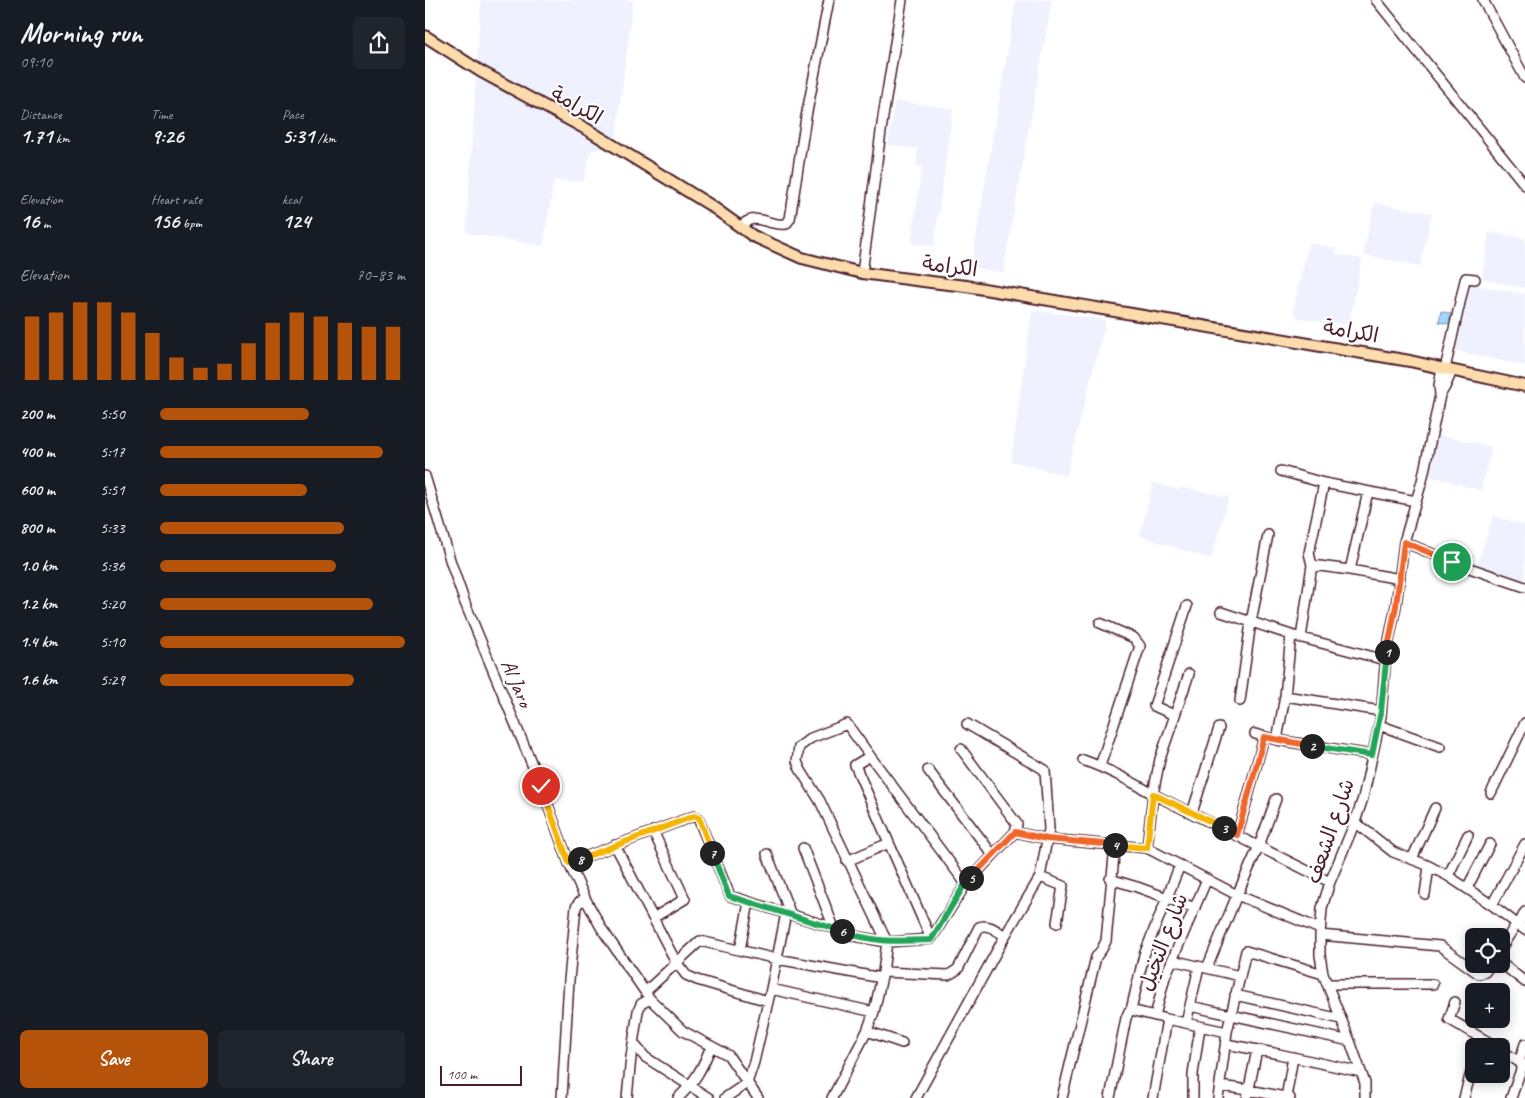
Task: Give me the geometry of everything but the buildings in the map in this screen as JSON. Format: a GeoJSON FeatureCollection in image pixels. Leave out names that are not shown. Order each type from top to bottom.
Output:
{"type":"FeatureCollection","features":[{"type":"Feature","properties":{"kind":"main road","name":"الكرامة"},"geometry":{"type":"LineString","coordinates":[[425,36],[480,71],[587,130],[710,205],[753,236],[802,258],[862,273],[966,286],[1410,360],[1525,386]]}},
{"type":"Feature","properties":{"kind":"street"},"geometry":{"type":"LineString","coordinates":[[741,227],[748,220],[759,219],[780,225],[786,224],[790,219],[806,118],[829,0]]}},
{"type":"Feature","properties":{"kind":"street"},"geometry":{"type":"LineString","coordinates":[[862,273],[883,117],[902,0]]}},
{"type":"Feature","properties":{"kind":"street"},"geometry":{"type":"LineString","coordinates":[[1376,0],[1525,185]]}},
{"type":"Feature","properties":{"kind":"street"},"geometry":{"type":"LineString","coordinates":[[1483,0],[1525,78]]}},
{"type":"Feature","properties":{"kind":"street","name":"شارع الشعف"},"geometry":{"type":"LineString","coordinates":[[1365,1098],[1365,1083],[1323,974],[1320,955],[1320,932],[1323,908],[1363,798],[1379,725],[1385,660],[1400,579],[1404,542],[1422,481],[1440,395],[1445,387],[1446,369],[1465,280],[1468,278],[1475,279]]}},
{"type":"Feature","properties":{"kind":"street"},"geometry":{"type":"LineString","coordinates":[[1281,471],[1324,483],[1416,501]]}},
{"type":"Feature","properties":{"kind":"street","name":"Al Jaro"},"geometry":{"type":"LineString","coordinates":[[425,476],[465,603],[537,777],[569,863],[586,900],[602,929],[648,995],[683,1031],[728,1055],[758,1098]]}},
{"type":"Feature","properties":{"kind":"street"},"geometry":{"type":"LineString","coordinates":[[1301,638],[1313,565],[1309,553],[1324,483]]}},
{"type":"Feature","properties":{"kind":"street"},"geometry":{"type":"LineString","coordinates":[[1350,570],[1368,492]]}},
{"type":"Feature","properties":{"kind":"street"},"geometry":{"type":"LineString","coordinates":[[1240,701],[1251,622],[1268,536]]}},
{"type":"Feature","properties":{"kind":"street"},"geometry":{"type":"LineString","coordinates":[[1404,542],[1452,562],[1525,587]]}},
{"type":"Feature","properties":{"kind":"street"},"geometry":{"type":"LineString","coordinates":[[1313,565],[1400,579]]}},
{"type":"Feature","properties":{"kind":"street"},"geometry":{"type":"LineString","coordinates":[[1174,715],[1154,706],[1187,606]]}},
{"type":"Feature","properties":{"kind":"street"},"geometry":{"type":"LineString","coordinates":[[1221,612],[1301,638],[1385,660]]}},
{"type":"Feature","properties":{"kind":"street"},"geometry":{"type":"LineString","coordinates":[[1100,623],[1134,638],[1140,646],[1100,766]]}},
{"type":"Feature","properties":{"kind":"street"},"geometry":{"type":"LineString","coordinates":[[1277,740],[1285,696],[1291,635]]}},
{"type":"Feature","properties":{"kind":"street"},"geometry":{"type":"LineString","coordinates":[[1147,848],[1153,794],[1160,759],[1189,674]]}},
{"type":"Feature","properties":{"kind":"street"},"geometry":{"type":"LineString","coordinates":[[1285,696],[1381,711]]}},
{"type":"Feature","properties":{"kind":"street"},"geometry":{"type":"LineString","coordinates":[[832,1098],[867,1031],[874,1012],[887,942],[820,801],[797,761],[799,747],[811,738],[847,724],[965,884]]}},
{"type":"Feature","properties":{"kind":"street"},"geometry":{"type":"LineString","coordinates":[[916,1098],[1039,877],[1049,828],[1045,770],[967,724]]}},
{"type":"Feature","properties":{"kind":"street"},"geometry":{"type":"LineString","coordinates":[[1491,793],[1525,724]]}},
{"type":"Feature","properties":{"kind":"street"},"geometry":{"type":"LineString","coordinates":[[1379,725],[1440,747]]}},
{"type":"Feature","properties":{"kind":"street"},"geometry":{"type":"LineString","coordinates":[[1192,813],[1219,728]]}},
{"type":"Feature","properties":{"kind":"street"},"geometry":{"type":"LineString","coordinates":[[1237,835],[1249,793],[1259,736],[1372,755]]}},
{"type":"Feature","properties":{"kind":"street"},"geometry":{"type":"LineString","coordinates":[[931,940],[965,884],[1015,832],[1017,824],[961,749]]}},
{"type":"Feature","properties":{"kind":"street"},"geometry":{"type":"LineString","coordinates":[[870,756],[855,765],[931,940]]}},
{"type":"Feature","properties":{"kind":"street"},"geometry":{"type":"LineString","coordinates":[[1083,760],[1129,780],[1153,794],[1331,882]]}},
{"type":"Feature","properties":{"kind":"street"},"geometry":{"type":"LineString","coordinates":[[928,770],[993,855]]}},
{"type":"Feature","properties":{"kind":"street"},"geometry":{"type":"LineString","coordinates":[[1186,1023],[1203,968],[1259,846],[1276,799]]}},
{"type":"Feature","properties":{"kind":"street"},"geometry":{"type":"LineString","coordinates":[[1411,859],[1435,808]]}},
{"type":"Feature","properties":{"kind":"street"},"geometry":{"type":"LineString","coordinates":[[569,863],[694,816],[699,818],[729,896],[834,928],[854,936],[887,942],[931,940]]}},
{"type":"Feature","properties":{"kind":"street"},"geometry":{"type":"LineString","coordinates":[[1355,822],[1393,852],[1448,876],[1520,926]]}},
{"type":"Feature","properties":{"kind":"street"},"geometry":{"type":"LineString","coordinates":[[653,832],[685,899],[653,918]]}},
{"type":"Feature","properties":{"kind":"street"},"geometry":{"type":"LineString","coordinates":[[1015,832],[1047,839],[1147,848],[1237,895],[1320,932],[1440,946],[1465,964]]}},
{"type":"Feature","properties":{"kind":"street"},"geometry":{"type":"LineString","coordinates":[[1448,876],[1468,835]]}},
{"type":"Feature","properties":{"kind":"street"},"geometry":{"type":"LineString","coordinates":[[847,861],[889,843]]}},
{"type":"Feature","properties":{"kind":"street"},"geometry":{"type":"LineString","coordinates":[[1061,1098],[1096,957],[1105,941],[1115,844]]}},
{"type":"Feature","properties":{"kind":"street"},"geometry":{"type":"LineString","coordinates":[[1467,888],[1490,844]]}},
{"type":"Feature","properties":{"kind":"street"},"geometry":{"type":"LineString","coordinates":[[1492,905],[1525,844]]}},
{"type":"Feature","properties":{"kind":"street"},"geometry":{"type":"LineString","coordinates":[[615,846],[676,962],[686,976],[768,1000]]}},
{"type":"Feature","properties":{"kind":"street"},"geometry":{"type":"LineString","coordinates":[[803,848],[834,928]]}},
{"type":"Feature","properties":{"kind":"street"},"geometry":{"type":"LineString","coordinates":[[725,1098],[747,1083],[754,1062],[788,914],[767,854]]}},
{"type":"Feature","properties":{"kind":"street"},"geometry":{"type":"LineString","coordinates":[[1110,1098],[1126,1018],[1131,1010],[1145,955],[1155,926],[1180,865]]}},
{"type":"Feature","properties":{"kind":"street"},"geometry":{"type":"LineString","coordinates":[[1425,894],[1429,867]]}},
{"type":"Feature","properties":{"kind":"street"},"geometry":{"type":"LineString","coordinates":[[1039,877],[1063,886],[1057,923]]}},
{"type":"Feature","properties":{"kind":"street","name":"شارع النخيل"},"geometry":{"type":"LineString","coordinates":[[1153,1098],[1167,1019],[1155,1016],[1165,977],[1207,879]]}},
{"type":"Feature","properties":{"kind":"street"},"geometry":{"type":"LineString","coordinates":[[1111,880],[1167,897],[1195,908]]}},
{"type":"Feature","properties":{"kind":"street"},"geometry":{"type":"LineString","coordinates":[[562,1098],[569,980],[576,907],[579,902],[586,900]]}},
{"type":"Feature","properties":{"kind":"street"},"geometry":{"type":"LineString","coordinates":[[740,950],[749,902]]}},
{"type":"Feature","properties":{"kind":"street"},"geometry":{"type":"LineString","coordinates":[[1510,938],[1520,926],[1525,912]]}},
{"type":"Feature","properties":{"kind":"street"},"geometry":{"type":"LineString","coordinates":[[627,1098],[631,1057],[638,1011],[641,1004],[676,962],[700,941],[777,959],[882,975],[948,975],[958,969],[979,927],[983,925],[989,926],[1005,936]]}},
{"type":"Feature","properties":{"kind":"street"},"geometry":{"type":"LineString","coordinates":[[1218,1098],[1230,1015],[1246,951],[1323,974]]}},
{"type":"Feature","properties":{"kind":"street"},"geometry":{"type":"LineString","coordinates":[[1172,960],[1240,976]]}},
{"type":"Feature","properties":{"kind":"street"},"geometry":{"type":"LineString","coordinates":[[1510,970],[1525,982]]}},
{"type":"Feature","properties":{"kind":"street"},"geometry":{"type":"LineString","coordinates":[[1327,984],[1433,984]]}},
{"type":"Feature","properties":{"kind":"street"},"geometry":{"type":"LineString","coordinates":[[771,989],[874,1012]]}},
{"type":"Feature","properties":{"kind":"street"},"geometry":{"type":"LineString","coordinates":[[1235,995],[1341,1019]]}},
{"type":"Feature","properties":{"kind":"street"},"geometry":{"type":"LineString","coordinates":[[1455,1002],[1449,1019],[1481,1038]]}},
{"type":"Feature","properties":{"kind":"street"},"geometry":{"type":"LineString","coordinates":[[1190,1006],[1350,1041]]}},
{"type":"Feature","properties":{"kind":"street"},"geometry":{"type":"LineString","coordinates":[[1131,1010],[1155,1016]]}},
{"type":"Feature","properties":{"kind":"street"},"geometry":{"type":"LineString","coordinates":[[1167,1019],[1227,1032]]}},
{"type":"Feature","properties":{"kind":"street"},"geometry":{"type":"LineString","coordinates":[[1193,1098],[1193,1074],[1200,1027]]}},
{"type":"Feature","properties":{"kind":"street"},"geometry":{"type":"LineString","coordinates":[[867,1031],[902,1043]]}},
{"type":"Feature","properties":{"kind":"street"},"geometry":{"type":"LineString","coordinates":[[634,1044],[645,1057],[709,1098]]}},
{"type":"Feature","properties":{"kind":"street"},"geometry":{"type":"LineString","coordinates":[[1226,1044],[1361,1072]]}},
{"type":"Feature","properties":{"kind":"street"},"geometry":{"type":"LineString","coordinates":[[1511,1098],[1522,1064],[1525,1044]]}},
{"type":"Feature","properties":{"kind":"street"},"geometry":{"type":"LineString","coordinates":[[678,1098],[690,1086],[711,1046]]}},
{"type":"Feature","properties":{"kind":"street"},"geometry":{"type":"LineString","coordinates":[[1248,1094],[1257,1050]]}},
{"type":"Feature","properties":{"kind":"street"},"geometry":{"type":"LineString","coordinates":[[1510,1056],[1522,1064]]}},
{"type":"Feature","properties":{"kind":"street"},"geometry":{"type":"LineString","coordinates":[[1220,1086],[1248,1094],[1287,1098],[1293,1057]]}},
{"type":"Feature","properties":{"kind":"street"},"geometry":{"type":"LineString","coordinates":[[1463,1098],[1468,1083]]}},
{"type":"Feature","properties":{"kind":"shaded area"},"geometry":{"type":"Polygon","coordinates":[[[481,0],[633,0],[616,137],[606,147],[591,151],[584,181],[554,181],[543,246],[466,233],[481,0]]]}},
{"type":"Feature","properties":{"kind":"shaded area"},"geometry":{"type":"Polygon","coordinates":[[[1016,0],[1052,0],[1003,273],[971,267],[1016,0]]]}},
{"type":"Feature","properties":{"kind":"shaded area"},"geometry":{"type":"Polygon","coordinates":[[[895,101],[953,109],[934,246],[911,243],[922,167],[916,166],[918,149],[888,145],[895,101]]]}},
{"type":"Feature","properties":{"kind":"shaded area"},"geometry":{"type":"Polygon","coordinates":[[[1374,203],[1432,213],[1420,266],[1363,255],[1374,203]]]}},
{"type":"Feature","properties":{"kind":"shaded area"},"geometry":{"type":"Polygon","coordinates":[[[1489,232],[1525,238],[1525,288],[1482,279],[1489,232]]]}},
{"type":"Feature","properties":{"kind":"shaded area"},"geometry":{"type":"Polygon","coordinates":[[[1309,243],[1336,248],[1335,254],[1362,259],[1349,325],[1298,318],[1293,310],[1309,243]]]}},
{"type":"Feature","properties":{"kind":"shaded area"},"geometry":{"type":"Polygon","coordinates":[[[1470,284],[1525,294],[1525,366],[1454,350],[1470,284]]]}},
{"type":"Feature","properties":{"kind":"shaded area"},"geometry":{"type":"Polygon","coordinates":[[[1032,310],[1106,320],[1066,476],[1011,461],[1032,310]]]}},
{"type":"Feature","properties":{"kind":"shaded area"},"geometry":{"type":"Polygon","coordinates":[[[1438,435],[1492,447],[1481,491],[1427,475],[1438,435]]]}},
{"type":"Feature","properties":{"kind":"shaded area"},"geometry":{"type":"Polygon","coordinates":[[[1153,483],[1179,490],[1180,487],[1229,497],[1211,559],[1140,536],[1153,483]]]}},
{"type":"Feature","properties":{"kind":"shaded area"},"geometry":{"type":"Polygon","coordinates":[[[1493,516],[1525,525],[1525,583],[1476,567],[1493,516]]]}},
{"type":"Feature","properties":{"kind":"water"},"geometry":{"type":"Polygon","coordinates":[[[1441,311],[1451,314],[1449,324],[1439,322],[1441,311]]]}},
{"type":"Feature","properties":{"kind":"route"},"geometry":{"type":"LineString","coordinates":[[541,786],[569,863],[694,816],[699,818],[729,896],[834,928],[854,936],[887,942],[931,940],[965,884],[1015,832],[1047,839],[1147,848],[1153,794],[1237,835],[1264,737],[1372,755],[1381,716],[1386,655],[1396,606],[1404,542],[1452,562]]}}]}
